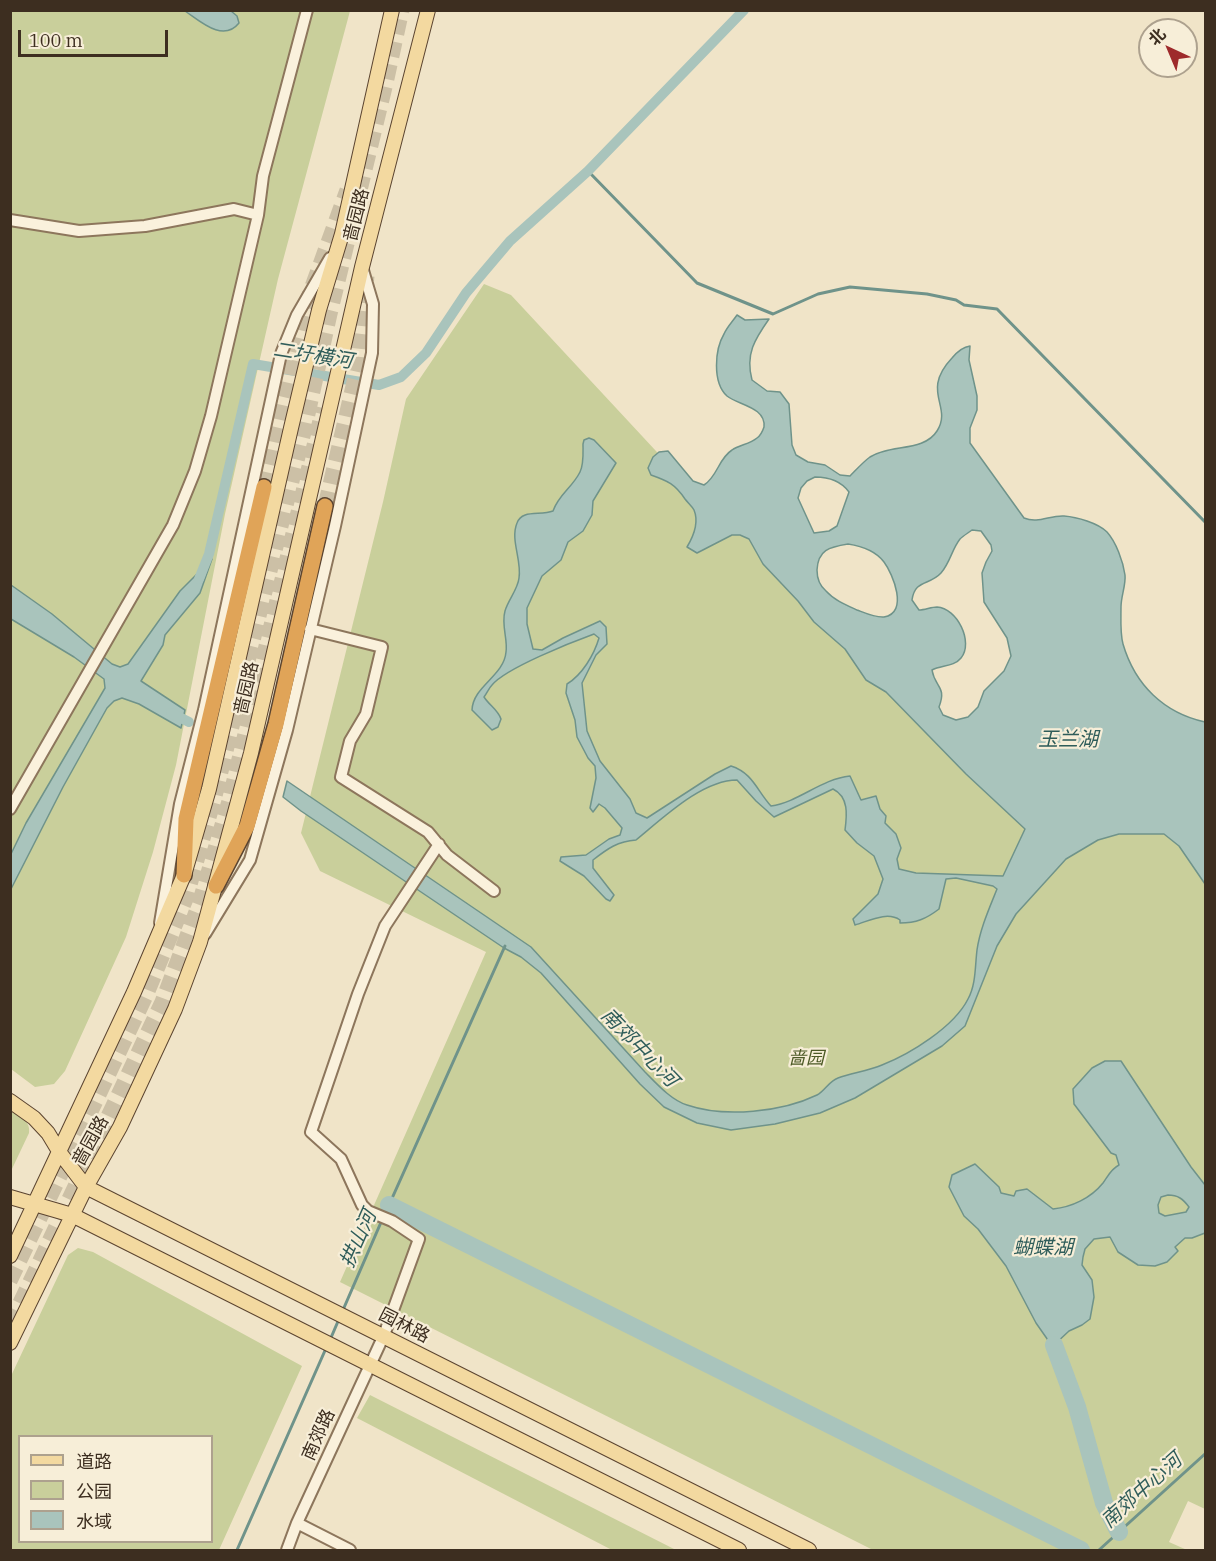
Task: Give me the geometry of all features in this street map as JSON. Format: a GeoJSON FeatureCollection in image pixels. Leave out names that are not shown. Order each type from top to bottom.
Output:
{"type":"FeatureCollection","features":[{"type":"Feature","properties":{"kind":"highway"},"geometry":{"type":"LineString","coordinates":[[184,875],[186,819],[264,487]]}},
{"type":"Feature","properties":{"kind":"highway"},"geometry":{"type":"LineString","coordinates":[[216,886],[247,826],[276,723],[325,506]]}},
{"type":"Feature","properties":{"kind":"main road","name":"啬园路"},"geometry":{"type":"LineString","coordinates":[[10,1256],[60,1153],[184,875],[209,789],[319,310],[342,234],[392,10]]}},
{"type":"Feature","properties":{"kind":"main road","name":"啬园路"},"geometry":{"type":"LineString","coordinates":[[10,1342],[86,1187],[120,1127],[175,1009],[200,942],[251,753],[362,267],[428,10]]}},
{"type":"Feature","properties":{"kind":"main road","name":"园林路"},"geometry":{"type":"LineString","coordinates":[[10,1101],[34,1118],[48,1132],[60,1153],[86,1187],[384,1335],[809,1551]]}},
{"type":"Feature","properties":{"kind":"main road"},"geometry":{"type":"LineString","coordinates":[[10,1197],[72,1215],[739,1551]]}},
{"type":"Feature","properties":{"kind":"street"},"geometry":{"type":"LineString","coordinates":[[10,809],[173,525],[195,471],[211,416],[258,215],[263,176],[307,10]]}},
{"type":"Feature","properties":{"kind":"street"},"geometry":{"type":"LineString","coordinates":[[10,220],[79,231],[145,226],[234,209],[258,215]]}},
{"type":"Feature","properties":{"kind":"street"},"geometry":{"type":"LineString","coordinates":[[157,937],[180,804],[204,710],[281,354],[297,315],[321,276],[342,234]]}},
{"type":"Feature","properties":{"kind":"street"},"geometry":{"type":"LineString","coordinates":[[200,942],[250,860],[287,730],[372,353],[373,304],[362,267]]}},
{"type":"Feature","properties":{"kind":"street"},"geometry":{"type":"LineString","coordinates":[[310,629],[382,647],[366,714],[350,741],[341,777],[428,832],[447,855],[494,891]]}},
{"type":"Feature","properties":{"kind":"street","name":"南郊路"},"geometry":{"type":"LineString","coordinates":[[289,1550],[297,1523],[384,1335],[419,1239],[392,1221],[368,1211],[362,1205],[341,1159],[311,1132],[358,994],[385,926],[439,844]]}},
{"type":"Feature","properties":{"kind":"street"},"geometry":{"type":"LineString","coordinates":[[297,1523],[350,1551]]}},
{"type":"Feature","properties":{"kind":"green space"},"geometry":{"type":"Polygon","coordinates":[[[11,11],[350,11],[278,279],[225,514],[176,765],[153,852],[126,937],[65,1071],[54,1084],[35,1087],[11,1069],[11,11]]]}},
{"type":"Feature","properties":{"kind":"green space","name":"啬园"},"geometry":{"type":"Polygon","coordinates":[[[484,284],[511,295],[695,493],[789,564],[983,773],[1172,806],[1205,861],[1205,1509],[1188,1501],[1169,1542],[1187,1550],[873,1550],[340,1282],[486,952],[320,871],[301,833],[383,502],[406,399],[484,284]]]}},
{"type":"Feature","properties":{"kind":"green space"},"geometry":{"type":"Polygon","coordinates":[[[11,1110],[28,1125],[29,1133],[11,1171],[11,1110]]]}},
{"type":"Feature","properties":{"kind":"green space"},"geometry":{"type":"Polygon","coordinates":[[[78,1248],[93,1252],[302,1366],[219,1550],[11,1550],[11,1376],[68,1255],[78,1248]]]}},
{"type":"Feature","properties":{"kind":"green space"},"geometry":{"type":"Polygon","coordinates":[[[370,1395],[676,1550],[612,1550],[357,1418],[370,1395]]]}},
{"type":"Feature","properties":{"kind":"water"},"geometry":{"type":"Polygon","coordinates":[[[185,11],[231,11],[237,16],[239,23],[233,29],[219,31],[185,11]]]}},
{"type":"Feature","properties":{"kind":"water","name":"玉兰湖"},"geometry":{"type":"Polygon","coordinates":[[[737,315],[745,320],[769,319],[753,347],[750,371],[752,380],[767,391],[780,392],[789,404],[792,445],[796,455],[808,462],[825,465],[840,475],[850,476],[867,459],[878,453],[915,445],[931,438],[937,431],[942,414],[937,389],[938,380],[954,356],[970,346],[969,360],[977,396],[977,410],[970,428],[970,443],[1024,518],[1039,520],[1059,516],[1081,519],[1107,532],[1116,546],[1124,570],[1121,635],[1128,659],[1143,684],[1164,704],[1190,718],[1205,722],[1205,884],[1179,846],[1164,834],[1119,834],[1098,840],[1066,859],[1016,914],[997,946],[965,1026],[942,1046],[855,1098],[820,1113],[775,1124],[731,1130],[697,1123],[664,1107],[640,1084],[541,973],[521,957],[504,948],[283,797],[287,781],[531,947],[654,1082],[670,1096],[687,1105],[702,1109],[736,1112],[771,1109],[803,1101],[820,1093],[835,1079],[877,1067],[905,1054],[953,1020],[968,999],[972,988],[980,934],[997,889],[993,886],[956,878],[946,879],[939,909],[925,918],[900,923],[900,920],[889,916],[855,925],[853,919],[878,894],[883,879],[874,856],[845,830],[844,802],[838,792],[833,789],[774,817],[737,780],[710,786],[697,793],[636,840],[613,846],[593,860],[593,868],[614,895],[610,901],[584,876],[560,861],[561,857],[586,855],[609,839],[620,835],[622,828],[599,804],[593,812],[590,808],[596,778],[595,766],[577,737],[575,720],[566,693],[567,684],[587,664],[599,638],[594,634],[571,643],[540,656],[500,678],[484,697],[500,716],[498,727],[492,730],[472,710],[477,694],[500,668],[506,652],[504,616],[519,578],[515,543],[517,523],[527,514],[553,511],[580,472],[584,440],[589,438],[594,440],[616,463],[593,501],[592,515],[583,531],[568,542],[561,560],[542,576],[527,608],[527,624],[533,649],[542,650],[600,621],[606,627],[607,644],[596,655],[582,683],[587,731],[600,761],[630,799],[636,813],[647,818],[731,766],[750,778],[771,806],[791,800],[829,781],[850,776],[861,800],[876,796],[880,809],[886,816],[885,823],[896,834],[901,848],[897,859],[899,869],[916,873],[1003,876],[1025,829],[966,774],[886,692],[866,680],[845,649],[814,622],[798,601],[763,564],[749,539],[740,535],[732,535],[697,553],[687,547],[696,524],[694,510],[674,486],[651,475],[648,468],[653,457],[659,452],[668,451],[693,481],[704,485],[727,454],[754,440],[762,431],[764,427],[761,415],[727,396],[722,390],[717,374],[716,365],[721,340],[737,315]],[[815,477],[801,488],[798,498],[814,533],[829,531],[837,526],[849,492],[834,480],[815,477]],[[972,530],[960,539],[941,573],[919,586],[912,600],[919,610],[937,607],[951,613],[957,619],[964,635],[965,651],[961,658],[955,663],[932,670],[942,695],[939,707],[943,715],[956,720],[968,717],[978,707],[984,691],[1004,671],[1011,656],[1007,638],[984,602],[982,573],[992,551],[991,545],[981,531],[972,530]],[[848,544],[830,548],[822,554],[818,563],[817,573],[822,587],[836,600],[857,610],[878,617],[892,614],[896,608],[897,593],[884,562],[868,549],[858,546],[848,544]]]}},
{"type":"Feature","properties":{"kind":"water"},"geometry":{"type":"Polygon","coordinates":[[[212,559],[200,593],[165,635],[163,645],[141,681],[185,710],[181,728],[139,704],[122,698],[114,701],[107,708],[63,787],[11,889],[10,856],[26,823],[105,688],[104,679],[74,657],[11,619],[11,585],[52,614],[112,664],[120,667],[128,664],[180,591],[212,559]]]}},
{"type":"Feature","properties":{"kind":"water","name":"蝴蝶湖"},"geometry":{"type":"Polygon","coordinates":[[[1105,1061],[1121,1061],[1205,1185],[1205,1233],[1185,1238],[1175,1247],[1178,1251],[1167,1262],[1155,1266],[1138,1265],[1118,1252],[1110,1237],[1094,1239],[1085,1249],[1082,1265],[1092,1280],[1094,1297],[1090,1319],[1069,1331],[1054,1345],[1050,1343],[1036,1323],[1006,1266],[978,1229],[964,1216],[949,1187],[952,1175],[975,1164],[999,1187],[1001,1193],[1014,1196],[1016,1191],[1027,1189],[1053,1209],[1074,1204],[1093,1193],[1119,1165],[1116,1155],[1111,1153],[1074,1104],[1073,1089],[1092,1068],[1105,1061]],[[1168,1195],[1161,1197],[1158,1205],[1159,1213],[1165,1216],[1186,1212],[1189,1207],[1187,1204],[1180,1198],[1168,1195]]]}},
{"type":"Feature","properties":{"kind":"waterway","name":"二圩横河"},"geometry":{"type":"LineString","coordinates":[[199,579],[209,554],[253,364],[379,385],[401,377],[426,353],[466,293],[510,241],[588,171],[744,10]]}},
{"type":"Feature","properties":{"kind":"waterway"},"geometry":{"type":"LineString","coordinates":[[588,171],[697,283],[773,314],[818,294],[850,287],[927,294],[956,300],[964,305],[997,309],[1206,523]]}},
{"type":"Feature","properties":{"kind":"waterway"},"geometry":{"type":"LineString","coordinates":[[171,713],[189,722]]}},
{"type":"Feature","properties":{"kind":"waterway","name":"拱山河"},"geometry":{"type":"LineString","coordinates":[[385,1214],[505,946]]}},
{"type":"Feature","properties":{"kind":"waterway"},"geometry":{"type":"LineString","coordinates":[[389,1205],[1081,1550]]}},
{"type":"Feature","properties":{"kind":"waterway","name":"拱山河"},"geometry":{"type":"LineString","coordinates":[[343,1310],[382,1220]]}},
{"type":"Feature","properties":{"kind":"waterway","name":"拱山河"},"geometry":{"type":"LineString","coordinates":[[330,1340],[339,1319]]}},
{"type":"Feature","properties":{"kind":"waterway"},"geometry":{"type":"LineString","coordinates":[[1054,1345],[1077,1407],[1104,1503],[1119,1532]]}},
{"type":"Feature","properties":{"kind":"waterway","name":"拱山河"},"geometry":{"type":"LineString","coordinates":[[237,1550],[327,1346]]}},
{"type":"Feature","properties":{"kind":"waterway","name":"南郊中心河"},"geometry":{"type":"LineString","coordinates":[[1099,1550],[1206,1453]]}},
{"type":"Feature","properties":{"kind":"tunnel"},"geometry":{"type":"LineString","coordinates":[[10,1281],[146,996],[186,899],[215,796],[304,432],[402,10]]}},
{"type":"Feature","properties":{"kind":"tunnel"},"geometry":{"type":"LineString","coordinates":[[264,487],[305,306],[347,190]]}},
{"type":"Feature","properties":{"kind":"tunnel"},"geometry":{"type":"LineString","coordinates":[[325,506],[357,369],[367,276]]}},
{"type":"Feature","properties":{"kind":"tunnel"},"geometry":{"type":"LineString","coordinates":[[10,1324],[162,1002],[199,904],[229,801],[323,408]]}}]}
